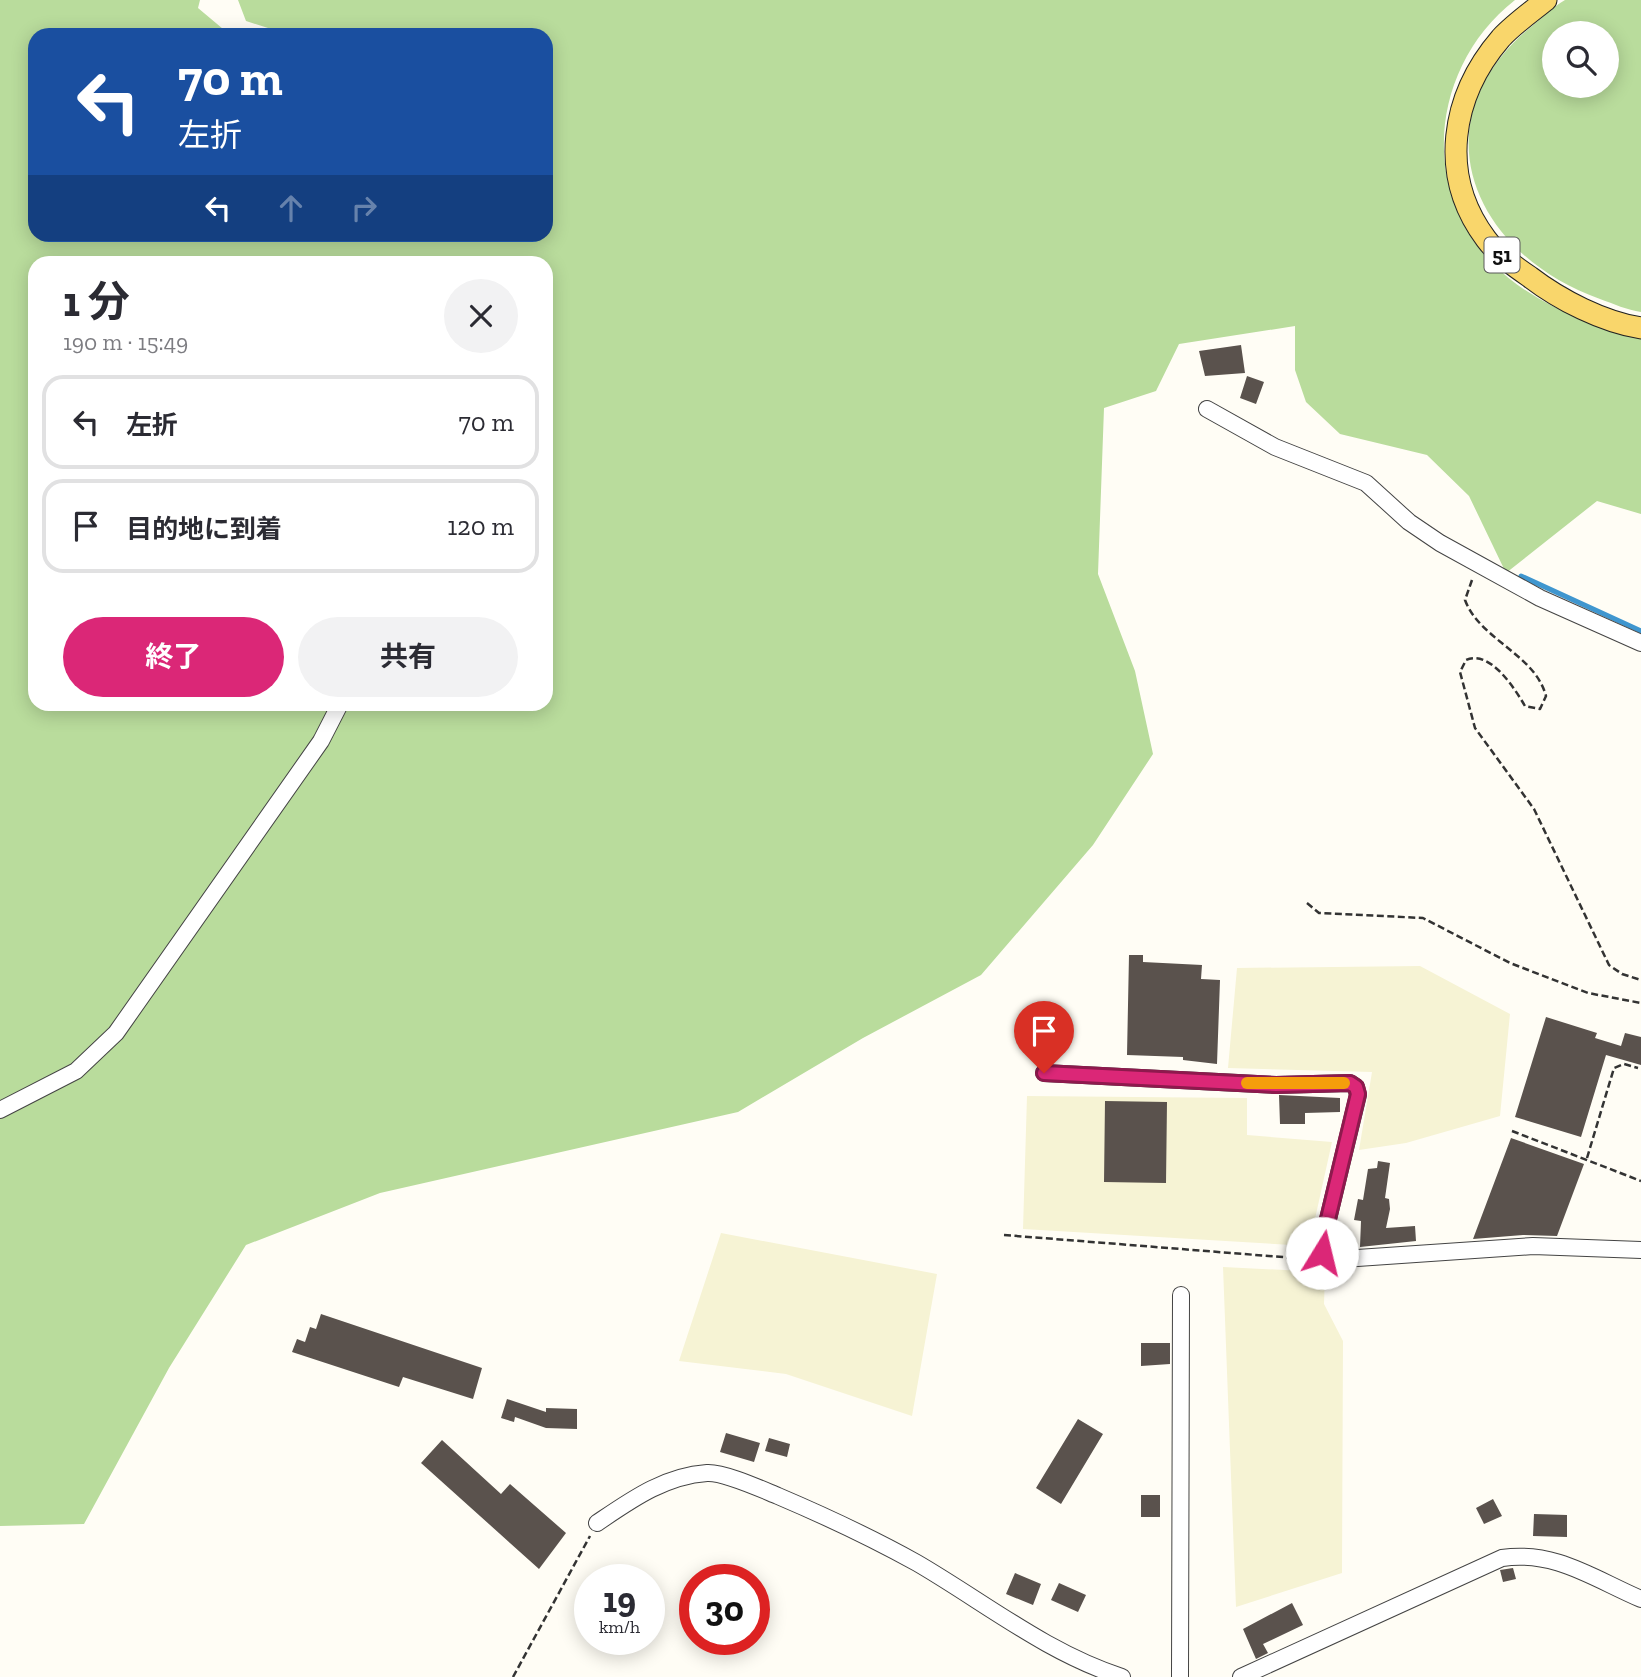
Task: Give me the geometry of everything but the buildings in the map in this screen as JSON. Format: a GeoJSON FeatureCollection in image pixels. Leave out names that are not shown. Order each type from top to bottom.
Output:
{"type":"FeatureCollection","features":[{"type":"Feature","properties":{"kind":"main road","name":"51"},"geometry":{"type":"LineString","coordinates":[[1546,0],[1503,37],[1476,71],[1460,110],[1455,130],[1457,176],[1464,201],[1486,239],[1507,260],[1565,299],[1641,328]]}},
{"type":"Feature","properties":{"kind":"street"},"geometry":{"type":"LineString","coordinates":[[1208,409],[1275,447],[1366,483],[1422,533],[1597,625],[1641,643]]}},
{"type":"Feature","properties":{"kind":"street"},"geometry":{"type":"LineString","coordinates":[[0,1110],[76,1071],[116,1033],[321,741],[336,711]]}},
{"type":"Feature","properties":{"kind":"street"},"geometry":{"type":"LineString","coordinates":[[1044,1073],[1276,1085],[1350,1083],[1356,1087],[1358,1094],[1322,1244],[1322,1253],[1328,1260],[1532,1246],[1641,1250]]}},
{"type":"Feature","properties":{"kind":"street"},"geometry":{"type":"LineString","coordinates":[[1180,1677],[1181,1296]]}},
{"type":"Feature","properties":{"kind":"street"},"geometry":{"type":"LineString","coordinates":[[597,1523],[636,1496],[669,1480],[710,1473],[761,1489],[833,1519],[918,1564],[1005,1620],[1122,1677]]}},
{"type":"Feature","properties":{"kind":"street"},"geometry":{"type":"LineString","coordinates":[[1241,1677],[1502,1558],[1527,1554],[1555,1560],[1641,1599]]}},
{"type":"Feature","properties":{"kind":"path"},"geometry":{"type":"LineString","coordinates":[[1483,567],[1467,591],[1465,600],[1468,607],[1482,626],[1532,671],[1546,696],[1540,709],[1525,706],[1514,688],[1494,668],[1478,658],[1465,660],[1460,672],[1475,728],[1534,809],[1609,965],[1641,980]]}},
{"type":"Feature","properties":{"kind":"path"},"geometry":{"type":"LineString","coordinates":[[1307,902],[1319,913],[1423,918],[1490,953],[1549,978],[1588,993],[1641,1003]]}},
{"type":"Feature","properties":{"kind":"path"},"geometry":{"type":"LineString","coordinates":[[1587,1158],[1614,1068],[1625,1064],[1638,1068]]}},
{"type":"Feature","properties":{"kind":"path"},"geometry":{"type":"LineString","coordinates":[[1512,1131],[1641,1181]]}},
{"type":"Feature","properties":{"kind":"path"},"geometry":{"type":"LineString","coordinates":[[1004,1236],[1328,1260]]}},
{"type":"Feature","properties":{"kind":"path"},"geometry":{"type":"LineString","coordinates":[[513,1677],[597,1523]]}},
{"type":"Feature","properties":{"kind":"shaded area"},"geometry":{"type":"Polygon","coordinates":[[[1420,966],[1510,1014],[1500,1116],[1406,1143],[1359,1150],[1372,1072],[1228,1068],[1237,968],[1420,966]]]}},
{"type":"Feature","properties":{"kind":"shaded area"},"geometry":{"type":"Polygon","coordinates":[[[1027,1096],[1247,1098],[1247,1135],[1332,1142],[1309,1246],[1023,1229],[1027,1096]]]}},
{"type":"Feature","properties":{"kind":"shaded area"},"geometry":{"type":"Polygon","coordinates":[[[721,1233],[937,1274],[912,1416],[786,1374],[679,1361],[721,1233]]]}},
{"type":"Feature","properties":{"kind":"shaded area"},"geometry":{"type":"Polygon","coordinates":[[[1223,1267],[1325,1272],[1324,1304],[1343,1341],[1342,1573],[1236,1607],[1223,1267]]]}},
{"type":"Feature","properties":{"kind":"green space"},"geometry":{"type":"Polygon","coordinates":[[[0,0],[200,0],[198,8],[222,28],[28,28],[28,242],[553,242],[553,28],[268,28],[246,21],[238,0],[1515,0],[1488,26],[1467,57],[1452,90],[1445,126],[1445,162],[1452,197],[1467,231],[1491,262],[1523,289],[1581,319],[1641,339],[1641,514],[1597,501],[1506,573],[1469,496],[1427,455],[1340,434],[1306,402],[1295,370],[1295,326],[1179,344],[1156,391],[1104,408],[1098,574],[1135,671],[1153,754],[1093,845],[981,975],[863,1038],[738,1112],[380,1193],[246,1245],[169,1368],[84,1524],[0,1526],[0,0]]]}},
{"type":"Feature","properties":{"kind":"green space"},"geometry":{"type":"Polygon","coordinates":[[[1565,0],[1641,0],[1641,312],[1600,299],[1556,278],[1519,251],[1492,218],[1474,182],[1469,143],[1475,103],[1496,63],[1532,26],[1565,0]]]}},
{"type":"Feature","properties":{"kind":"waterway"},"geometry":{"type":"LineString","coordinates":[[1521,576],[1641,631]]}},
{"type":"Feature","properties":{"kind":"slow traffic"},"geometry":{"type":"LineString","coordinates":[[1247,1083],[1344,1083]]}},
{"type":"Feature","properties":{"kind":"route"},"geometry":{"type":"LineString","coordinates":[[1044,1073],[1276,1085],[1350,1083],[1356,1087],[1358,1094],[1322,1253]]}}]}
